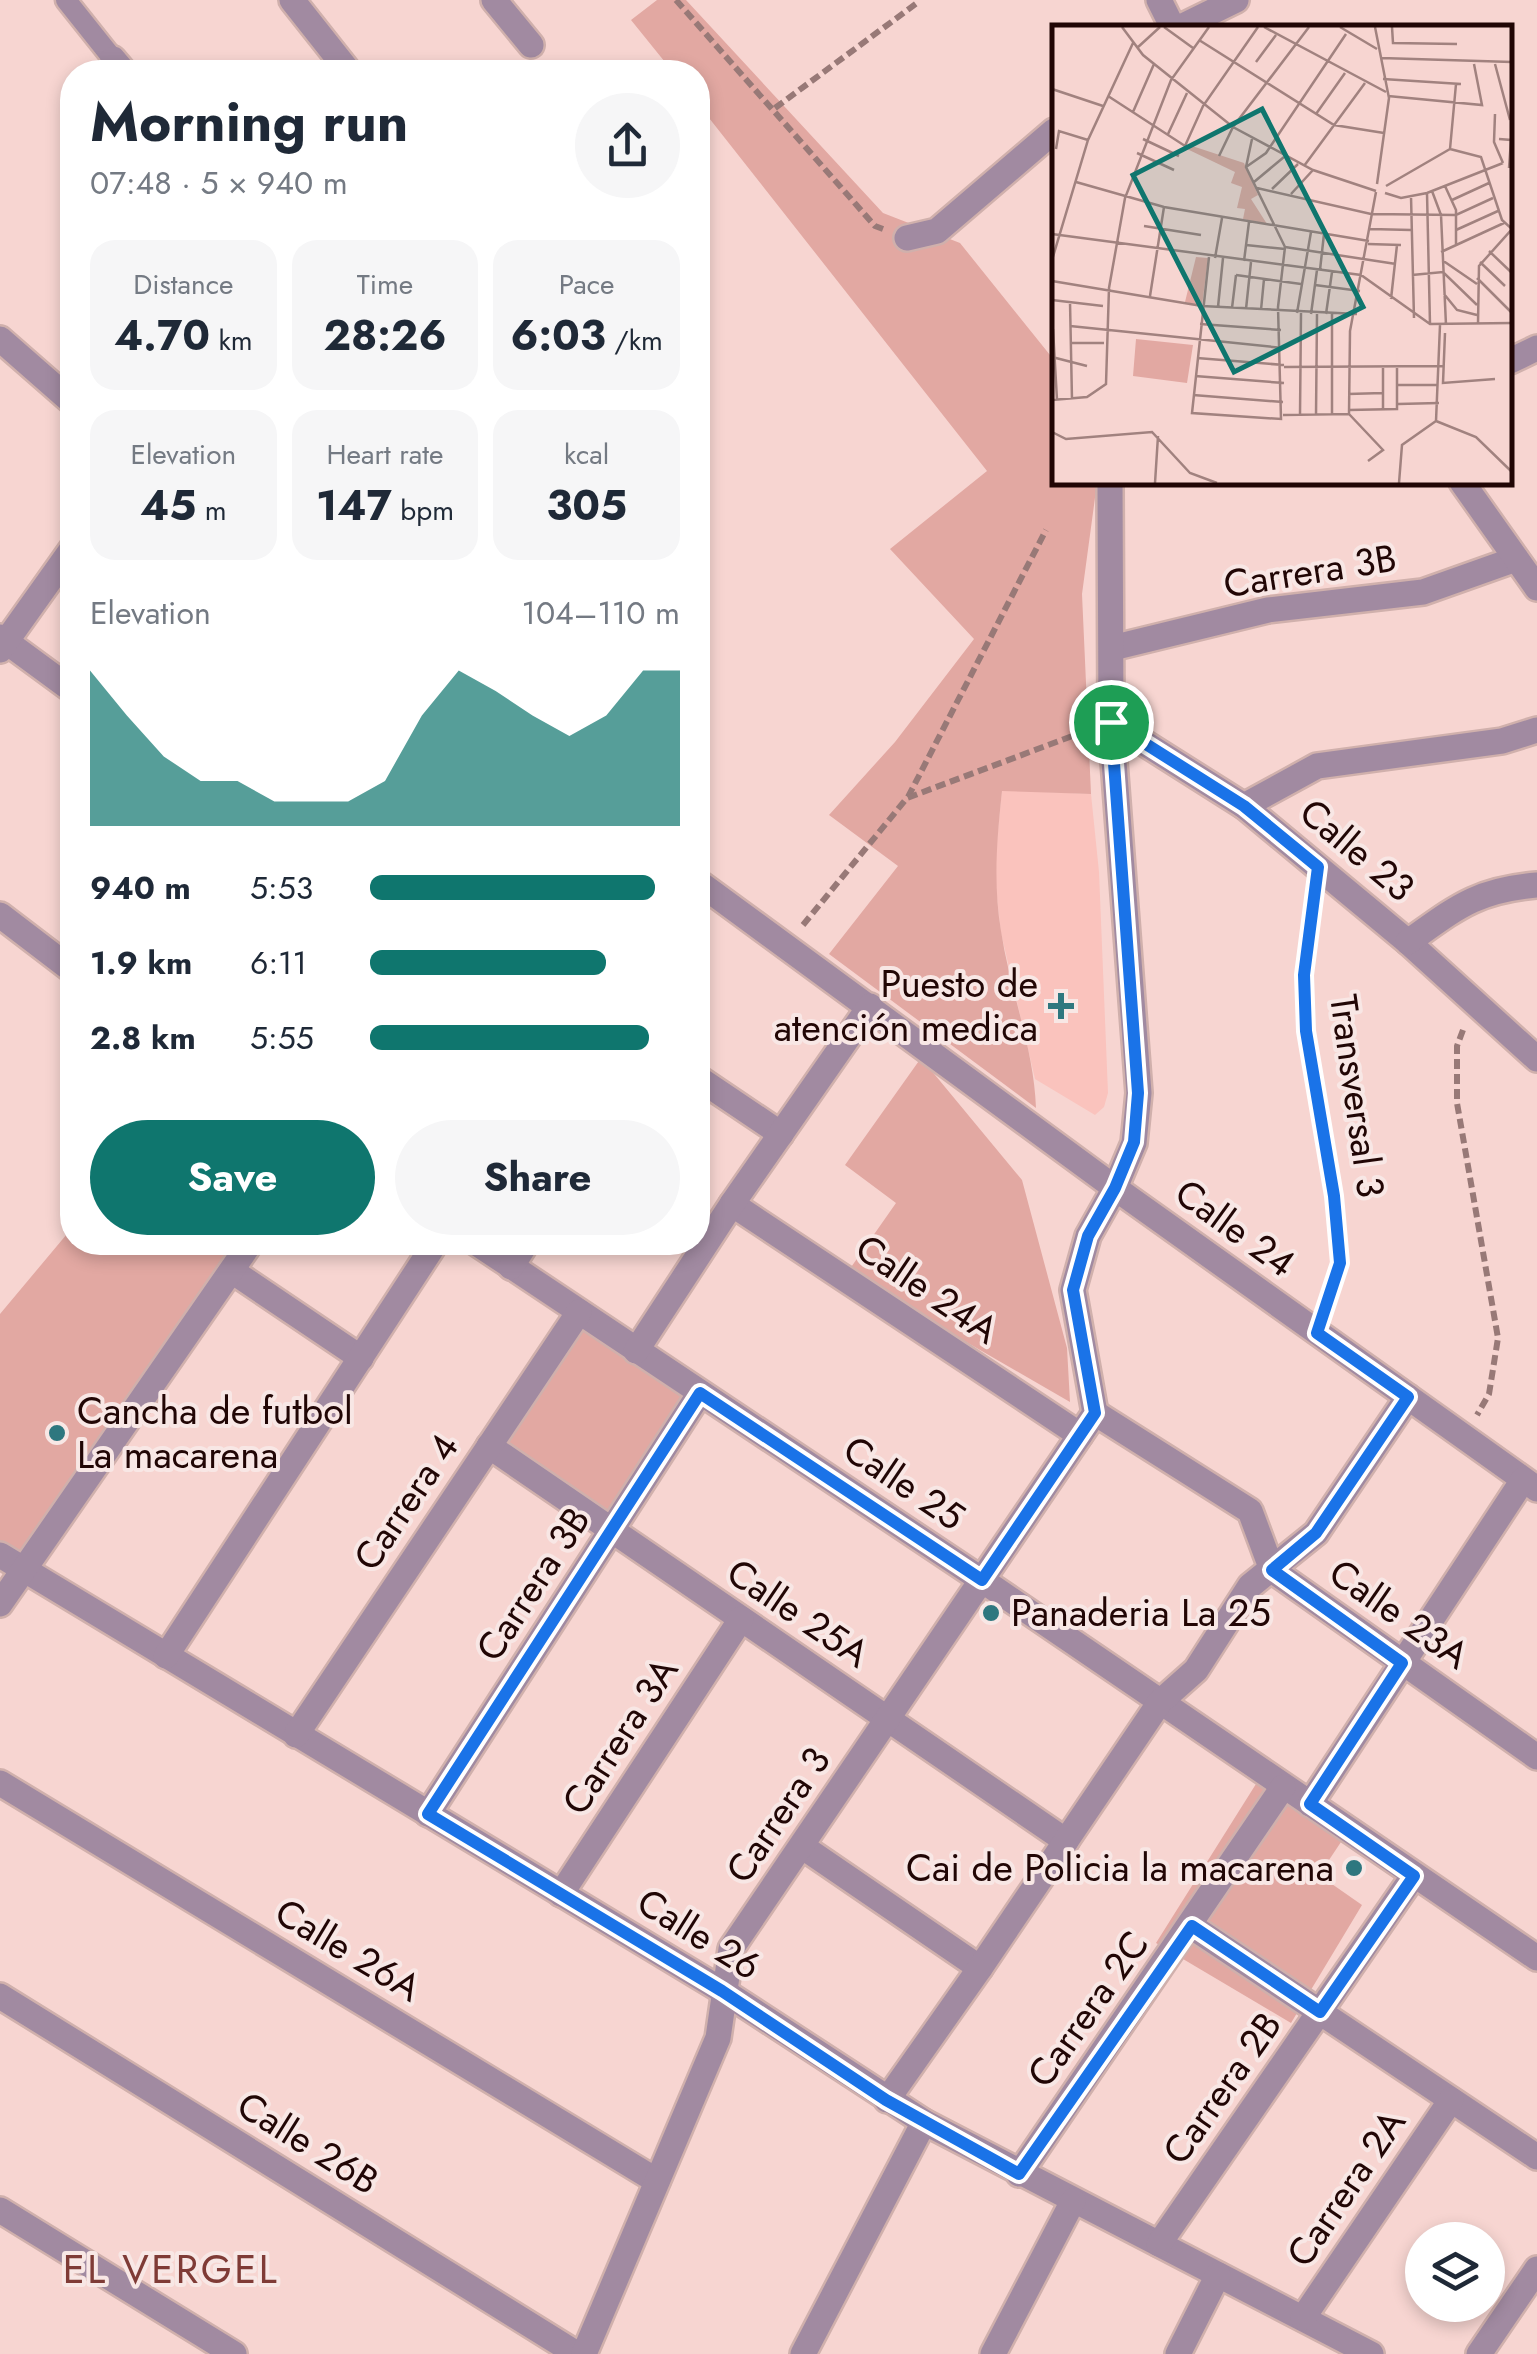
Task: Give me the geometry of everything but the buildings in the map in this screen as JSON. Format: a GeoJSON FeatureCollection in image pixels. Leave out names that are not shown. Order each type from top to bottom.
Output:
{"type":"FeatureCollection","features":[{"type":"Feature","properties":{"kind":"street"},"geometry":{"type":"LineString","coordinates":[[292,0],[339,60]]}},
{"type":"Feature","properties":{"kind":"street"},"geometry":{"type":"LineString","coordinates":[[494,0],[530,45]]}},
{"type":"Feature","properties":{"kind":"street"},"geometry":{"type":"LineString","coordinates":[[1159,0],[1174,25]]}},
{"type":"Feature","properties":{"kind":"street"},"geometry":{"type":"LineString","coordinates":[[1182,25],[1236,0]]}},
{"type":"Feature","properties":{"kind":"street"},"geometry":{"type":"LineString","coordinates":[[907,238],[937,230],[1052,133]]}},
{"type":"Feature","properties":{"kind":"street"},"geometry":{"type":"LineString","coordinates":[[0,339],[60,392]]}},
{"type":"Feature","properties":{"kind":"street"},"geometry":{"type":"LineString","coordinates":[[1512,361],[1537,348]]}},
{"type":"Feature","properties":{"kind":"street"},"geometry":{"type":"LineString","coordinates":[[1095,1413],[1073,1290],[1088,1236],[1115,1188],[1134,1142],[1138,1093],[1111,722],[1110,485]]}},
{"type":"Feature","properties":{"kind":"street"},"geometry":{"type":"LineString","coordinates":[[1464,485],[1537,588]]}},
{"type":"Feature","properties":{"kind":"street","name":"Carrera 3B"},"geometry":{"type":"LineString","coordinates":[[1112,648],[1268,610],[1422,592],[1516,560]]}},
{"type":"Feature","properties":{"kind":"street"},"geometry":{"type":"LineString","coordinates":[[60,566],[2,643],[60,682]]}},
{"type":"Feature","properties":{"kind":"street","name":"Calle 23"},"geometry":{"type":"LineString","coordinates":[[1111,722],[1244,806],[1408,942],[1537,1059]]}},
{"type":"Feature","properties":{"kind":"street"},"geometry":{"type":"LineString","coordinates":[[1244,806],[1317,766],[1502,741],[1537,730]]}},
{"type":"Feature","properties":{"kind":"street"},"geometry":{"type":"LineString","coordinates":[[1408,942],[1470,899],[1537,885]]}},
{"type":"Feature","properties":{"kind":"street","name":"Calle 24"},"geometry":{"type":"LineString","coordinates":[[710,891],[1115,1188],[1530,1485]]}},
{"type":"Feature","properties":{"kind":"street"},"geometry":{"type":"LineString","coordinates":[[0,916],[60,961]]}},
{"type":"Feature","properties":{"kind":"street"},"geometry":{"type":"LineString","coordinates":[[710,1238],[870,1006]]}},
{"type":"Feature","properties":{"kind":"street"},"geometry":{"type":"LineString","coordinates":[[710,1086],[781,1134]]}},
{"type":"Feature","properties":{"kind":"street","name":"Calle 24A"},"geometry":{"type":"LineString","coordinates":[[732,1204],[1080,1436]]}},
{"type":"Feature","properties":{"kind":"street"},"geometry":{"type":"LineString","coordinates":[[0,1604],[243,1255]]}},
{"type":"Feature","properties":{"kind":"street"},"geometry":{"type":"LineString","coordinates":[[166,1656],[428,1255]]}},
{"type":"Feature","properties":{"kind":"street","name":"Calle 25"},"geometry":{"type":"LineString","coordinates":[[494,1255],[982,1580],[1537,1958]]}},
{"type":"Feature","properties":{"kind":"street"},"geometry":{"type":"LineString","coordinates":[[511,1267],[519,1255]]}},
{"type":"Feature","properties":{"kind":"street"},"geometry":{"type":"LineString","coordinates":[[636,1351],[699,1255]]}},
{"type":"Feature","properties":{"kind":"street"},"geometry":{"type":"LineString","coordinates":[[232,1271],[361,1358]]}},
{"type":"Feature","properties":{"kind":"street","name":"Carrera 4"},"geometry":{"type":"LineString","coordinates":[[296,1735],[578,1312]]}},
{"type":"Feature","properties":{"kind":"street","name":"Carrera 3B"},"geometry":{"type":"LineString","coordinates":[[428,1814],[700,1393]]}},
{"type":"Feature","properties":{"kind":"street"},"geometry":{"type":"LineString","coordinates":[[886,2100],[1160,1702],[1196,1670],[1250,1586],[1316,1533],[1408,1397]]}},
{"type":"Feature","properties":{"kind":"street","name":"Carrera 3"},"geometry":{"type":"LineString","coordinates":[[581,2354],[718,2038],[731,1949],[1095,1413]]}},
{"type":"Feature","properties":{"kind":"street","name":"Calle 23A"},"geometry":{"type":"LineString","coordinates":[[1095,1413],[1250,1511],[1272,1570],[1402,1663],[1534,1748]]}},
{"type":"Feature","properties":{"kind":"street","name":"Calle 25A"},"geometry":{"type":"LineString","coordinates":[[489,1446],[1066,1841]]}},
{"type":"Feature","properties":{"kind":"street"},"geometry":{"type":"LineString","coordinates":[[1310,1804],[1402,1663],[1530,1485]]}},
{"type":"Feature","properties":{"kind":"street","name":"Calle 26"},"geometry":{"type":"LineString","coordinates":[[0,1555],[722,1991],[886,2100],[1019,2174],[1371,2354]]}},
{"type":"Feature","properties":{"kind":"street","name":"Carrera 3A"},"geometry":{"type":"LineString","coordinates":[[561,1894],[741,1619]]}},
{"type":"Feature","properties":{"kind":"street","name":"Calle 26A"},"geometry":{"type":"LineString","coordinates":[[0,1783],[657,2181]]}},
{"type":"Feature","properties":{"kind":"street","name":"Carrera 2C"},"geometry":{"type":"LineString","coordinates":[[1019,2174],[1192,1926],[1283,1787]]}},
{"type":"Feature","properties":{"kind":"street"},"geometry":{"type":"LineString","coordinates":[[803,1847],[980,1968]]}},
{"type":"Feature","properties":{"kind":"street","name":"Carrera 2B"},"geometry":{"type":"LineString","coordinates":[[1159,2244],[1414,1876]]}},
{"type":"Feature","properties":{"kind":"street"},"geometry":{"type":"LineString","coordinates":[[1192,1926],[1537,2157]]}},
{"type":"Feature","properties":{"kind":"street","name":"Calle 26B"},"geometry":{"type":"LineString","coordinates":[[0,1996],[581,2354]]}},
{"type":"Feature","properties":{"kind":"street","name":"Carrera 2A"},"geometry":{"type":"LineString","coordinates":[[1303,2318],[1451,2100]]}},
{"type":"Feature","properties":{"kind":"street"},"geometry":{"type":"LineString","coordinates":[[803,2354],[924,2122]]}},
{"type":"Feature","properties":{"kind":"street"},"geometry":{"type":"LineString","coordinates":[[993,2354],[1072,2201]]}},
{"type":"Feature","properties":{"kind":"street"},"geometry":{"type":"LineString","coordinates":[[0,2210],[234,2354]]}},
{"type":"Feature","properties":{"kind":"street"},"geometry":{"type":"LineString","coordinates":[[1479,2354],[1537,2269]]}},
{"type":"Feature","properties":{"kind":"street"},"geometry":{"type":"LineString","coordinates":[[1178,2354],[1218,2275]]}},
{"type":"Feature","properties":{"kind":"lane"},"geometry":{"type":"LineString","coordinates":[[66,0],[114,60]]}},
{"type":"Feature","properties":{"kind":"path"},"geometry":{"type":"LineString","coordinates":[[676,0],[876,226],[907,238]]}},
{"type":"Feature","properties":{"kind":"path"},"geometry":{"type":"LineString","coordinates":[[774,108],[917,3]]}},
{"type":"Feature","properties":{"kind":"path"},"geometry":{"type":"LineString","coordinates":[[787,946],[907,798],[1046,530]]}},
{"type":"Feature","properties":{"kind":"path"},"geometry":{"type":"LineString","coordinates":[[907,798],[1111,722]]}},
{"type":"Feature","properties":{"kind":"path","name":"Transversal 3"},"geometry":{"type":"LineString","coordinates":[[1317,1333],[1340,1263],[1334,1196],[1306,1031],[1304,975],[1318,867]]}},
{"type":"Feature","properties":{"kind":"path"},"geometry":{"type":"LineString","coordinates":[[1464,1438],[1489,1394],[1498,1338],[1457,1104],[1457,1046],[1474,1001]]}},
{"type":"Feature","properties":{"kind":"shaded area"},"geometry":{"type":"Polygon","coordinates":[[[657,0],[686,0],[883,213],[960,243],[1052,358],[1052,485],[1097,485],[1082,594],[1091,794],[1002,791],[997,896],[1005,953],[1031,1063],[1036,1108],[829,954],[898,866],[829,815],[895,742],[974,639],[890,549],[987,471],[710,119],[710,60],[663,60],[631,20],[657,0]]]}},
{"type":"Feature","properties":{"kind":"shaded area","name":"Puesto de atención medica"},"geometry":{"type":"Polygon","coordinates":[[[1002,790],[1091,794],[1099,872],[1108,1093],[1104,1107],[1095,1115],[1035,1079],[1001,933],[994,872],[1002,790]]]}},
{"type":"Feature","properties":{"kind":"shaded area"},"geometry":{"type":"Polygon","coordinates":[[[921,1058],[1022,1180],[1067,1348],[1070,1402],[847,1273],[896,1203],[845,1165],[921,1058]]]}},
{"type":"Feature","properties":{"kind":"shaded area","name":"Cancha de futbol La macarena"},"geometry":{"type":"Polygon","coordinates":[[[60,1242],[60,1255],[237,1255],[21,1568],[0,1551],[0,1314],[60,1242]]]}},
{"type":"Feature","properties":{"kind":"shaded area"},"geometry":{"type":"Polygon","coordinates":[[[580,1316],[689,1389],[605,1515],[496,1442],[580,1316]]]}},
{"type":"Feature","properties":{"kind":"shaded area"},"geometry":{"type":"Polygon","coordinates":[[[1261,1776],[1347,1833],[1319,1875],[1362,1905],[1291,2023],[1156,1943],[1261,1776]]]}},
{"type":"Feature","properties":{"kind":"place","name":"Puesto de atención medica"},"geometry":{"type":"Point","coordinates":[1061,1006]}},
{"type":"Feature","properties":{"kind":"place","name":"Cancha de futbol La macarena"},"geometry":{"type":"Point","coordinates":[57,1433]}},
{"type":"Feature","properties":{"kind":"place","name":"Panaderia La 25"},"geometry":{"type":"Point","coordinates":[991,1613]}},
{"type":"Feature","properties":{"kind":"place","name":"Cai de Policia la macarena"},"geometry":{"type":"Point","coordinates":[1354,1868]}},
{"type":"Feature","properties":{"kind":"district","name":"EL VERGEL"},"geometry":{"type":"Point","coordinates":[171,2269]}},
{"type":"Feature","properties":{"kind":"route"},"geometry":{"type":"LineString","coordinates":[[1111,722],[1244,806],[1318,867],[1304,975],[1306,1031],[1334,1196],[1340,1263],[1317,1333],[1408,1397],[1316,1533],[1272,1570],[1402,1663],[1310,1804],[1414,1876],[1320,2012],[1192,1926],[1019,2174],[886,2100],[722,1991],[428,1814],[700,1393],[982,1580],[1095,1413],[1073,1290],[1088,1236],[1115,1188],[1134,1142],[1138,1093],[1111,722]]}}]}
